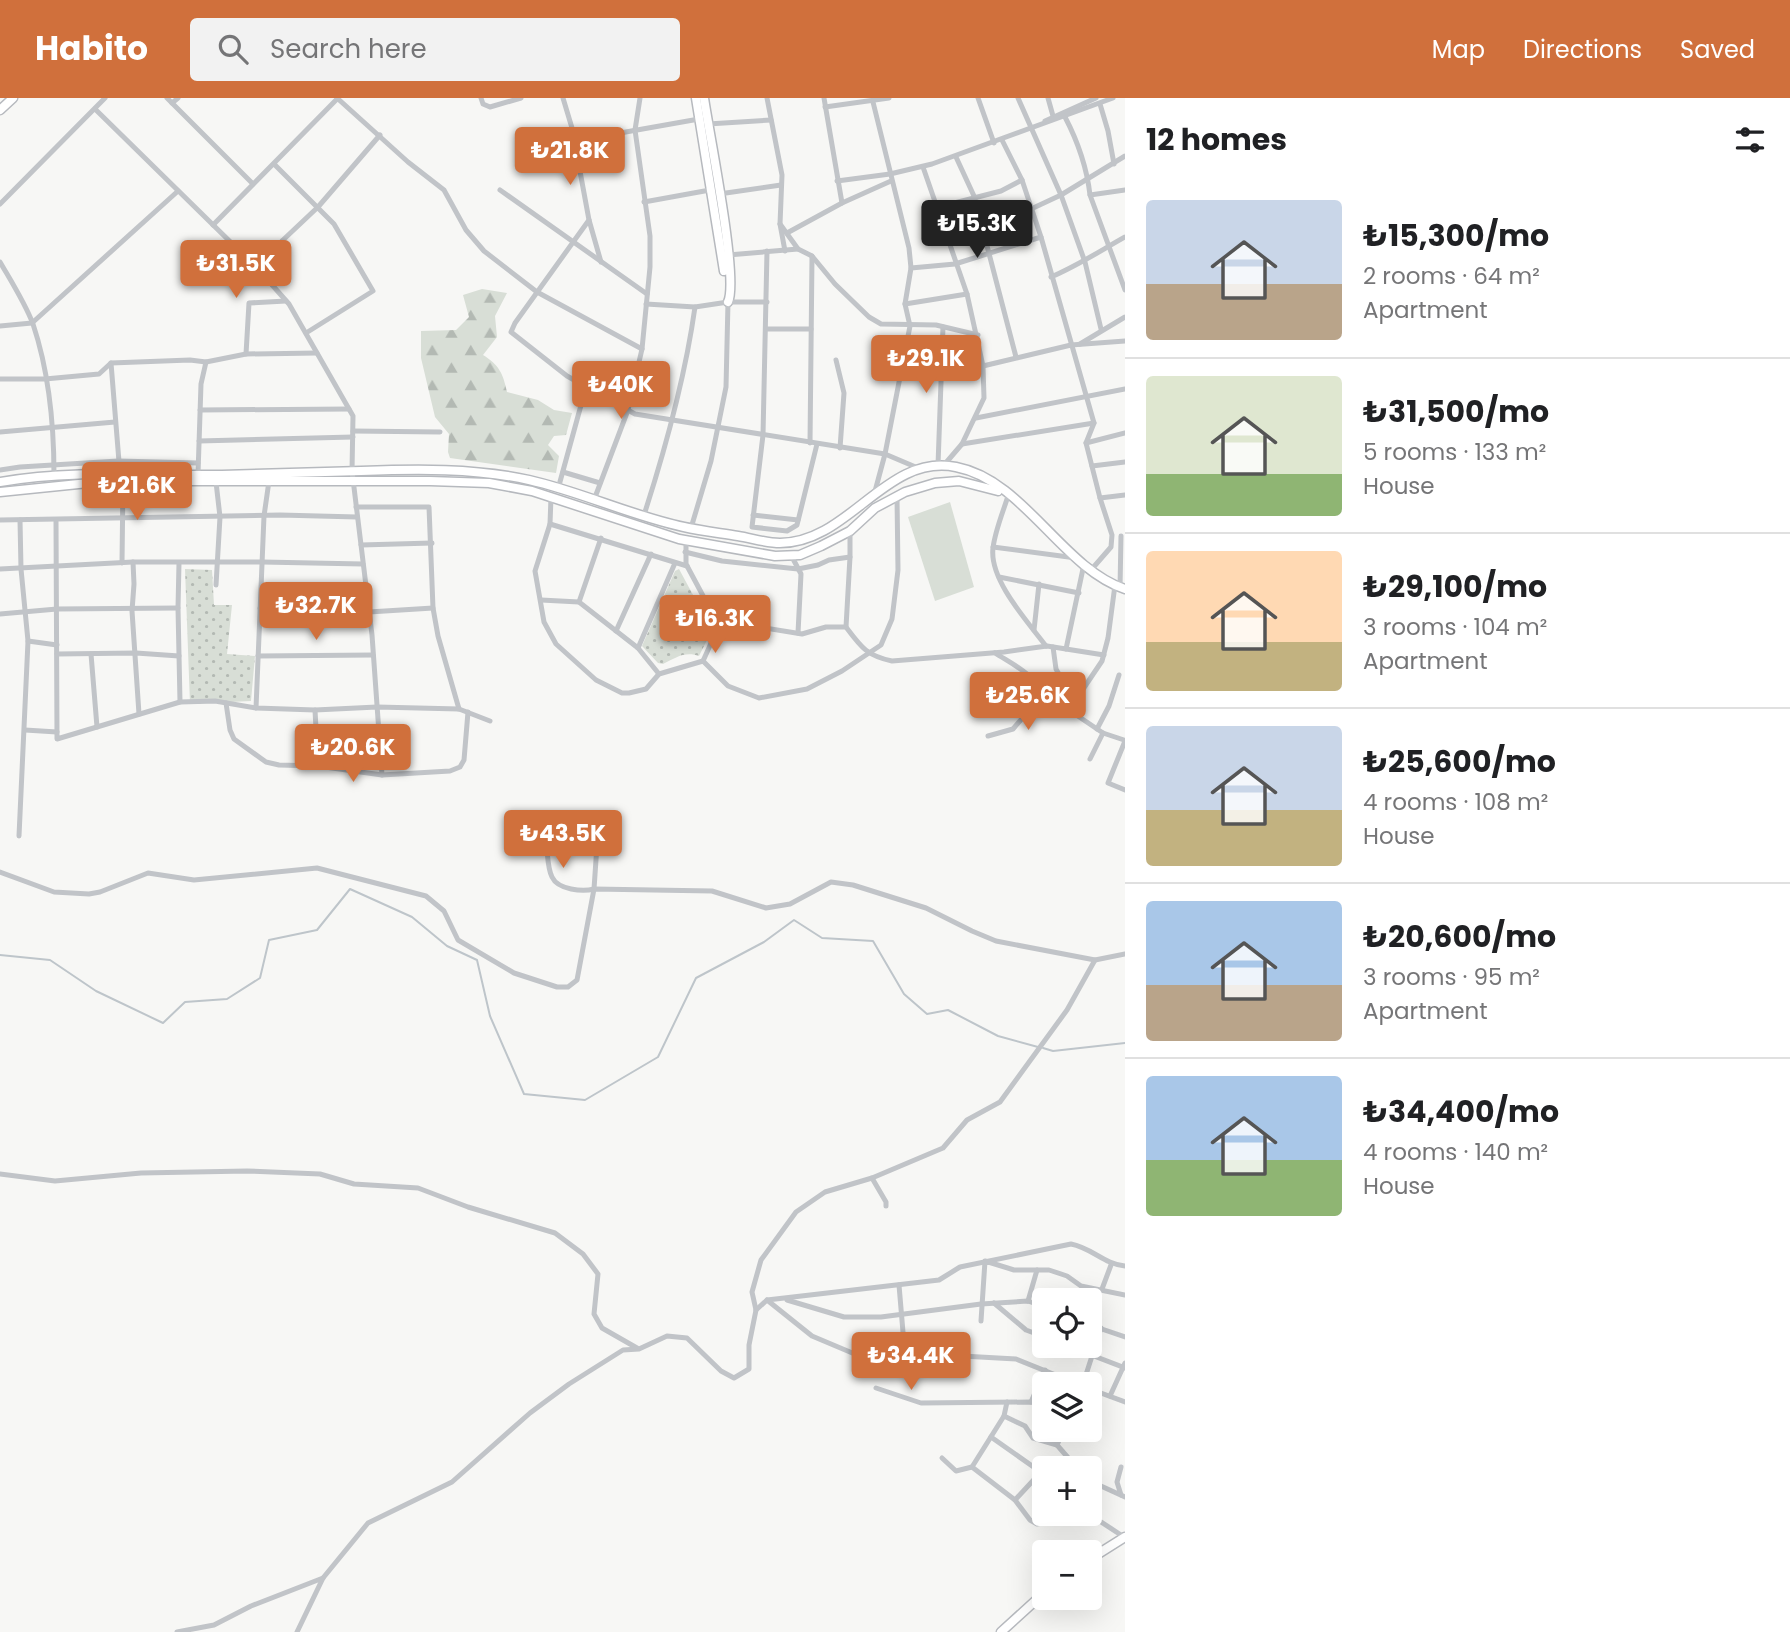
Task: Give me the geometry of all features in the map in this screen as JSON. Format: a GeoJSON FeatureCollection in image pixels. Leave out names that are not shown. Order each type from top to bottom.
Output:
{"type":"FeatureCollection","features":[{"type":"Feature","properties":{"kind":"main road"},"geometry":{"type":"LineString","coordinates":[[0,110],[13,98]]}},
{"type":"Feature","properties":{"kind":"main road"},"geometry":{"type":"LineString","coordinates":[[696,98],[728,255],[731,295],[728,302]]}},
{"type":"Feature","properties":{"kind":"main road"},"geometry":{"type":"LineString","coordinates":[[704,98],[728,302]]}},
{"type":"Feature","properties":{"kind":"main road"},"geometry":{"type":"LineString","coordinates":[[0,492],[121,477],[435,470],[484,473],[530,480],[691,528],[779,543],[809,539],[835,526],[891,483],[918,468],[941,465],[959,467],[987,480],[1011,497],[1085,564],[1120,587]]}},
{"type":"Feature","properties":{"kind":"main road"},"geometry":{"type":"LineString","coordinates":[[0,482],[54,475],[216,482],[489,483],[532,491],[686,541],[775,556],[810,551],[850,531],[875,508],[935,483],[960,481],[988,487],[1011,497]]}},
{"type":"Feature","properties":{"kind":"main road"},"geometry":{"type":"LineString","coordinates":[[1102,1551],[1125,1537]]}},
{"type":"Feature","properties":{"kind":"main road"},"geometry":{"type":"LineString","coordinates":[[1001,1632],[1032,1604]]}},
{"type":"Feature","properties":{"kind":"street"},"geometry":{"type":"LineString","coordinates":[[0,204],[105,98]]}},
{"type":"Feature","properties":{"kind":"street"},"geometry":{"type":"LineString","coordinates":[[178,98],[170,101],[253,184]]}},
{"type":"Feature","properties":{"kind":"street"},"geometry":{"type":"LineString","coordinates":[[213,225],[337,98],[444,191],[467,230],[484,251],[537,292],[642,349]]}},
{"type":"Feature","properties":{"kind":"street"},"geometry":{"type":"LineString","coordinates":[[481,98],[483,104],[490,107],[521,98]]}},
{"type":"Feature","properties":{"kind":"street"},"geometry":{"type":"LineString","coordinates":[[563,98],[601,262]]}},
{"type":"Feature","properties":{"kind":"street"},"geometry":{"type":"LineString","coordinates":[[594,500],[628,410],[642,349],[650,267],[650,236],[635,130],[640,98]]}},
{"type":"Feature","properties":{"kind":"street"},"geometry":{"type":"LineString","coordinates":[[767,98],[782,175],[780,224],[785,251]]}},
{"type":"Feature","properties":{"kind":"street"},"geometry":{"type":"LineString","coordinates":[[824,98],[842,202]]}},
{"type":"Feature","properties":{"kind":"street"},"geometry":{"type":"LineString","coordinates":[[825,107],[889,98]]}},
{"type":"Feature","properties":{"kind":"street"},"geometry":{"type":"LineString","coordinates":[[978,98],[994,143]]}},
{"type":"Feature","properties":{"kind":"street"},"geometry":{"type":"LineString","coordinates":[[1018,98],[1062,194],[1085,262],[1101,330]]}},
{"type":"Feature","properties":{"kind":"street"},"geometry":{"type":"LineString","coordinates":[[1048,98],[1054,116]]}},
{"type":"Feature","properties":{"kind":"street"},"geometry":{"type":"LineString","coordinates":[[1034,128],[1054,116],[1094,100],[1113,98]]}},
{"type":"Feature","properties":{"kind":"street"},"geometry":{"type":"LineString","coordinates":[[787,233],[891,177],[956,157],[1065,117],[1094,100]]}},
{"type":"Feature","properties":{"kind":"street"},"geometry":{"type":"LineString","coordinates":[[1094,100],[1108,131],[1114,164]]}},
{"type":"Feature","properties":{"kind":"street"},"geometry":{"type":"LineString","coordinates":[[873,102],[909,248],[911,268],[905,304],[910,326],[886,454],[874,496]]}},
{"type":"Feature","properties":{"kind":"street"},"geometry":{"type":"LineString","coordinates":[[95,108],[258,269],[286,301],[353,415],[352,471],[369,612],[382,775]]}},
{"type":"Feature","properties":{"kind":"street"},"geometry":{"type":"LineString","coordinates":[[1065,117],[1073,132],[1088,178],[1090,195],[1125,290]]}},
{"type":"Feature","properties":{"kind":"street"},"geometry":{"type":"LineString","coordinates":[[575,141],[699,119]]}},
{"type":"Feature","properties":{"kind":"street"},"geometry":{"type":"LineString","coordinates":[[708,124],[771,120]]}},
{"type":"Feature","properties":{"kind":"street"},"geometry":{"type":"LineString","coordinates":[[258,269],[283,240],[318,208],[380,135]]}},
{"type":"Feature","properties":{"kind":"street"},"geometry":{"type":"LineString","coordinates":[[993,547],[1085,564],[1111,547],[1112,535],[1086,443],[1094,423],[1074,345],[1022,180],[1002,140]]}},
{"type":"Feature","properties":{"kind":"street"},"geometry":{"type":"LineString","coordinates":[[1031,209],[1062,194],[1125,156]]}},
{"type":"Feature","properties":{"kind":"street"},"geometry":{"type":"LineString","coordinates":[[956,157],[974,196],[1016,357]]}},
{"type":"Feature","properties":{"kind":"street"},"geometry":{"type":"LineString","coordinates":[[274,164],[334,224],[373,291],[306,333]]}},
{"type":"Feature","properties":{"kind":"street"},"geometry":{"type":"LineString","coordinates":[[923,167],[967,294],[983,366],[984,398],[976,418],[962,444],[941,465]]}},
{"type":"Feature","properties":{"kind":"street"},"geometry":{"type":"LineString","coordinates":[[837,181],[891,177]]}},
{"type":"Feature","properties":{"kind":"street"},"geometry":{"type":"LineString","coordinates":[[935,208],[1001,191],[1022,180]]}},
{"type":"Feature","properties":{"kind":"street"},"geometry":{"type":"LineString","coordinates":[[644,202],[781,185]]}},
{"type":"Feature","properties":{"kind":"street"},"geometry":{"type":"LineString","coordinates":[[500,190],[647,294]]}},
{"type":"Feature","properties":{"kind":"street"},"geometry":{"type":"LineString","coordinates":[[1090,195],[1125,190]]}},
{"type":"Feature","properties":{"kind":"street"},"geometry":{"type":"LineString","coordinates":[[0,326],[32,323],[178,191]]}},
{"type":"Feature","properties":{"kind":"street"},"geometry":{"type":"LineString","coordinates":[[589,219],[511,332],[586,387],[635,414],[886,454],[918,468]]}},
{"type":"Feature","properties":{"kind":"street"},"geometry":{"type":"LineString","coordinates":[[780,224],[798,249],[812,256],[835,284],[869,317],[881,324],[943,327],[978,335]]}},
{"type":"Feature","properties":{"kind":"street"},"geometry":{"type":"LineString","coordinates":[[911,268],[956,264],[1041,237]]}},
{"type":"Feature","properties":{"kind":"street"},"geometry":{"type":"LineString","coordinates":[[1051,277],[1085,262],[1125,237]]}},
{"type":"Feature","properties":{"kind":"street"},"geometry":{"type":"LineString","coordinates":[[728,255],[798,249]]}},
{"type":"Feature","properties":{"kind":"street"},"geometry":{"type":"LineString","coordinates":[[767,251],[763,435],[752,527],[775,530],[787,531],[797,526],[814,444],[812,256]]}},
{"type":"Feature","properties":{"kind":"street"},"geometry":{"type":"LineString","coordinates":[[0,262],[32,323],[46,379],[54,475]]}},
{"type":"Feature","properties":{"kind":"street"},"geometry":{"type":"LineString","coordinates":[[905,304],[967,294]]}},
{"type":"Feature","properties":{"kind":"street"},"geometry":{"type":"LineString","coordinates":[[246,354],[249,303],[286,301]]}},
{"type":"Feature","properties":{"kind":"street"},"geometry":{"type":"LineString","coordinates":[[691,528],[711,461],[726,387],[728,302]]}},
{"type":"Feature","properties":{"kind":"street"},"geometry":{"type":"LineString","coordinates":[[646,304],[695,306],[728,302],[767,302]]}},
{"type":"Feature","properties":{"kind":"street"},"geometry":{"type":"LineString","coordinates":[[643,515],[672,421],[689,353],[695,306]]}},
{"type":"Feature","properties":{"kind":"street"},"geometry":{"type":"LineString","coordinates":[[1074,345],[1125,317]]}},
{"type":"Feature","properties":{"kind":"street"},"geometry":{"type":"LineString","coordinates":[[941,465],[943,327]]}},
{"type":"Feature","properties":{"kind":"street"},"geometry":{"type":"LineString","coordinates":[[766,329],[811,329]]}},
{"type":"Feature","properties":{"kind":"street"},"geometry":{"type":"LineString","coordinates":[[983,366],[1074,345],[1125,341]]}},
{"type":"Feature","properties":{"kind":"street"},"geometry":{"type":"LineString","coordinates":[[0,379],[46,379],[99,374],[111,363],[190,360],[206,362],[246,354],[317,353]]}},
{"type":"Feature","properties":{"kind":"street"},"geometry":{"type":"LineString","coordinates":[[836,360],[844,393],[840,448]]}},
{"type":"Feature","properties":{"kind":"street"},"geometry":{"type":"LineString","coordinates":[[198,474],[201,384],[206,362]]}},
{"type":"Feature","properties":{"kind":"street"},"geometry":{"type":"LineString","coordinates":[[111,363],[124,519],[122,562]]}},
{"type":"Feature","properties":{"kind":"street"},"geometry":{"type":"LineString","coordinates":[[558,489],[586,387]]}},
{"type":"Feature","properties":{"kind":"street"},"geometry":{"type":"LineString","coordinates":[[976,418],[1125,389]]}},
{"type":"Feature","properties":{"kind":"street"},"geometry":{"type":"LineString","coordinates":[[201,410],[349,409]]}},
{"type":"Feature","properties":{"kind":"street"},"geometry":{"type":"LineString","coordinates":[[0,432],[115,422]]}},
{"type":"Feature","properties":{"kind":"street"},"geometry":{"type":"LineString","coordinates":[[962,444],[1094,423]]}},
{"type":"Feature","properties":{"kind":"street"},"geometry":{"type":"LineString","coordinates":[[199,441],[440,432]]}},
{"type":"Feature","properties":{"kind":"street"},"geometry":{"type":"LineString","coordinates":[[1086,443],[1125,433]]}},
{"type":"Feature","properties":{"kind":"street"},"geometry":{"type":"LineString","coordinates":[[0,470],[118,461],[198,463]]}},
{"type":"Feature","properties":{"kind":"street"},"geometry":{"type":"LineString","coordinates":[[1092,466],[1125,462]]}},
{"type":"Feature","properties":{"kind":"street"},"geometry":{"type":"LineString","coordinates":[[563,472],[600,483]]}},
{"type":"Feature","properties":{"kind":"street"},"geometry":{"type":"LineString","coordinates":[[256,708],[264,516],[269,481]]}},
{"type":"Feature","properties":{"kind":"street"},"geometry":{"type":"LineString","coordinates":[[216,482],[220,517],[216,585]]}},
{"type":"Feature","properties":{"kind":"street"},"geometry":{"type":"LineString","coordinates":[[1100,498],[1125,495]]}},
{"type":"Feature","properties":{"kind":"street"},"geometry":{"type":"LineString","coordinates":[[551,497],[550,524],[535,571],[544,622],[556,644],[597,680],[622,693],[629,694],[646,689],[659,674],[703,661],[721,621]]}},
{"type":"Feature","properties":{"kind":"street"},"geometry":{"type":"LineString","coordinates":[[703,661],[728,686],[759,698],[807,689],[842,671],[881,645],[892,619],[898,570],[897,497]]}},
{"type":"Feature","properties":{"kind":"street"},"geometry":{"type":"LineString","coordinates":[[1011,497],[993,547],[993,559],[1013,603],[1050,647],[1056,669],[1074,702]]}},
{"type":"Feature","properties":{"kind":"street"},"geometry":{"type":"LineString","coordinates":[[356,508],[429,507],[433,608],[459,709]]}},
{"type":"Feature","properties":{"kind":"street"},"geometry":{"type":"LineString","coordinates":[[753,515],[798,520]]}},
{"type":"Feature","properties":{"kind":"street"},"geometry":{"type":"LineString","coordinates":[[0,520],[357,517]]}},
{"type":"Feature","properties":{"kind":"street"},"geometry":{"type":"LineString","coordinates":[[19,836],[28,641],[21,569],[20,520]]}},
{"type":"Feature","properties":{"kind":"street"},"geometry":{"type":"LineString","coordinates":[[56,520],[57,739],[180,702],[215,701],[256,708],[315,710],[377,707],[459,709],[490,721]]}},
{"type":"Feature","properties":{"kind":"street"},"geometry":{"type":"LineString","coordinates":[[550,524],[687,566]]}},
{"type":"Feature","properties":{"kind":"street"},"geometry":{"type":"LineString","coordinates":[[850,531],[846,627],[869,653],[892,661],[1050,647],[1104,655]]}},
{"type":"Feature","properties":{"kind":"street"},"geometry":{"type":"LineString","coordinates":[[1069,710],[1104,655],[1120,587],[1123,535],[1112,535]]}},
{"type":"Feature","properties":{"kind":"street"},"geometry":{"type":"LineString","coordinates":[[579,602],[601,538]]}},
{"type":"Feature","properties":{"kind":"street"},"geometry":{"type":"LineString","coordinates":[[686,541],[687,566],[705,601],[721,621],[808,634],[826,627],[846,627]]}},
{"type":"Feature","properties":{"kind":"street"},"geometry":{"type":"LineString","coordinates":[[361,545],[432,543]]}},
{"type":"Feature","properties":{"kind":"street"},"geometry":{"type":"LineString","coordinates":[[685,552],[722,561],[797,569],[850,557]]}},
{"type":"Feature","properties":{"kind":"street"},"geometry":{"type":"LineString","coordinates":[[616,631],[651,554]]}},
{"type":"Feature","properties":{"kind":"street"},"geometry":{"type":"LineString","coordinates":[[791,555],[801,574],[798,633]]}},
{"type":"Feature","properties":{"kind":"street"},"geometry":{"type":"LineString","coordinates":[[0,569],[122,562],[363,564]]}},
{"type":"Feature","properties":{"kind":"street"},"geometry":{"type":"LineString","coordinates":[[133,562],[132,609],[139,714]]}},
{"type":"Feature","properties":{"kind":"street"},"geometry":{"type":"LineString","coordinates":[[179,563],[180,702]]}},
{"type":"Feature","properties":{"kind":"street"},"geometry":{"type":"LineString","coordinates":[[638,648],[675,563]]}},
{"type":"Feature","properties":{"kind":"street"},"geometry":{"type":"LineString","coordinates":[[1066,649],[1085,564]]}},
{"type":"Feature","properties":{"kind":"street"},"geometry":{"type":"LineString","coordinates":[[999,577],[1079,593]]}},
{"type":"Feature","properties":{"kind":"street"},"geometry":{"type":"LineString","coordinates":[[1034,631],[1039,584]]}},
{"type":"Feature","properties":{"kind":"street"},"geometry":{"type":"LineString","coordinates":[[541,600],[579,602],[638,648],[659,674]]}},
{"type":"Feature","properties":{"kind":"street"},"geometry":{"type":"LineString","coordinates":[[0,614],[57,609],[178,608]]}},
{"type":"Feature","properties":{"kind":"street"},"geometry":{"type":"LineString","coordinates":[[260,608],[369,612],[433,608]]}},
{"type":"Feature","properties":{"kind":"street"},"geometry":{"type":"LineString","coordinates":[[28,641],[57,645]]}},
{"type":"Feature","properties":{"kind":"street"},"geometry":{"type":"LineString","coordinates":[[57,654],[136,653],[179,656]]}},
{"type":"Feature","properties":{"kind":"street"},"geometry":{"type":"LineString","coordinates":[[995,653],[1027,673],[1042,689],[1045,704]]}},
{"type":"Feature","properties":{"kind":"street"},"geometry":{"type":"LineString","coordinates":[[91,654],[97,727]]}},
{"type":"Feature","properties":{"kind":"street"},"geometry":{"type":"LineString","coordinates":[[258,656],[373,655]]}},
{"type":"Feature","properties":{"kind":"street"},"geometry":{"type":"LineString","coordinates":[[1097,729],[1109,706],[1119,675]]}},
{"type":"Feature","properties":{"kind":"street"},"geometry":{"type":"LineString","coordinates":[[226,703],[234,739],[265,762],[382,775],[450,771],[460,767],[464,760],[468,712]]}},
{"type":"Feature","properties":{"kind":"street"},"geometry":{"type":"LineString","coordinates":[[988,737],[1013,729],[1025,715],[1045,704],[1055,703],[1103,733],[1124,740],[1108,783],[1125,790]]}},
{"type":"Feature","properties":{"kind":"street"},"geometry":{"type":"LineString","coordinates":[[315,710],[318,766]]}},
{"type":"Feature","properties":{"kind":"street"},"geometry":{"type":"LineString","coordinates":[[25,730],[57,732]]}},
{"type":"Feature","properties":{"kind":"street"},"geometry":{"type":"LineString","coordinates":[[1090,759],[1103,733]]}},
{"type":"Feature","properties":{"kind":"street"},"geometry":{"type":"LineString","coordinates":[[546,842],[552,878],[556,883],[584,892],[594,889],[712,891],[766,908],[790,904],[831,882],[853,885],[926,908],[996,941],[1095,960],[1125,954]]}},
{"type":"Feature","properties":{"kind":"street"},"geometry":{"type":"LineString","coordinates":[[0,872],[54,892],[89,894],[148,873],[194,880],[317,867],[426,896],[444,911],[458,940],[514,972],[557,987],[568,987],[578,980],[594,889],[597,845]]}},
{"type":"Feature","properties":{"kind":"street"},"geometry":{"type":"LineString","coordinates":[[297,1632],[323,1578],[368,1523],[452,1482],[530,1413],[569,1384],[623,1350],[639,1349],[667,1336],[687,1338],[721,1371],[734,1378],[749,1369],[748,1345],[755,1310],[752,1292],[761,1260],[796,1212],[825,1192],[872,1178],[943,1148],[967,1120],[1000,1102],[1067,1010],[1095,960]]}},
{"type":"Feature","properties":{"kind":"street"},"geometry":{"type":"LineString","coordinates":[[0,1174],[55,1181],[141,1173],[247,1171],[320,1174],[355,1184],[418,1188],[468,1207],[555,1233],[583,1254],[598,1274],[594,1314],[602,1328],[639,1349]]}},
{"type":"Feature","properties":{"kind":"street"},"geometry":{"type":"LineString","coordinates":[[872,1178],[886,1206]]}},
{"type":"Feature","properties":{"kind":"street"},"geometry":{"type":"LineString","coordinates":[[755,1310],[767,1300],[939,1280],[960,1267],[1071,1244],[1086,1247],[1111,1265],[1125,1266]]}},
{"type":"Feature","properties":{"kind":"street"},"geometry":{"type":"LineString","coordinates":[[985,1261],[1014,1270],[1049,1270],[1067,1276],[1081,1286],[1095,1288]]}},
{"type":"Feature","properties":{"kind":"street"},"geometry":{"type":"LineString","coordinates":[[981,1321],[985,1261]]}},
{"type":"Feature","properties":{"kind":"street"},"geometry":{"type":"LineString","coordinates":[[1111,1265],[1102,1289],[1125,1295]]}},
{"type":"Feature","properties":{"kind":"street"},"geometry":{"type":"LineString","coordinates":[[1028,1301],[1037,1270]]}},
{"type":"Feature","properties":{"kind":"street"},"geometry":{"type":"LineString","coordinates":[[899,1285],[904,1344]]}},
{"type":"Feature","properties":{"kind":"street"},"geometry":{"type":"LineString","coordinates":[[782,1298],[844,1317],[901,1315],[981,1304],[1032,1302]]}},
{"type":"Feature","properties":{"kind":"street"},"geometry":{"type":"LineString","coordinates":[[767,1300],[812,1336],[914,1379],[936,1363],[950,1357],[962,1356],[1016,1359],[1050,1372]]}},
{"type":"Feature","properties":{"kind":"street"},"geometry":{"type":"LineString","coordinates":[[994,1303],[1032,1332]]}},
{"type":"Feature","properties":{"kind":"street"},"geometry":{"type":"LineString","coordinates":[[1102,1328],[1125,1336]]}},
{"type":"Feature","properties":{"kind":"street"},"geometry":{"type":"LineString","coordinates":[[1101,1358],[1124,1366],[1110,1396]]}},
{"type":"Feature","properties":{"kind":"street"},"geometry":{"type":"LineString","coordinates":[[876,1388],[921,1403],[1031,1402],[1045,1370]]}},
{"type":"Feature","properties":{"kind":"street"},"geometry":{"type":"LineString","coordinates":[[1102,1393],[1125,1402]]}},
{"type":"Feature","properties":{"kind":"street"},"geometry":{"type":"LineString","coordinates":[[942,1458],[956,1471],[972,1466],[1004,1416],[1007,1402]]}},
{"type":"Feature","properties":{"kind":"street"},"geometry":{"type":"LineString","coordinates":[[1004,1416],[1025,1426],[1033,1438],[1057,1445],[1067,1456]]}},
{"type":"Feature","properties":{"kind":"street"},"geometry":{"type":"LineString","coordinates":[[991,1437],[1032,1465]]}},
{"type":"Feature","properties":{"kind":"street"},"geometry":{"type":"LineString","coordinates":[[972,1466],[1015,1500],[1032,1521]]}},
{"type":"Feature","properties":{"kind":"street"},"geometry":{"type":"LineString","coordinates":[[1121,1467],[1117,1482],[1123,1496]]}},
{"type":"Feature","properties":{"kind":"street"},"geometry":{"type":"LineString","coordinates":[[1015,1500],[1032,1484]]}},
{"type":"Feature","properties":{"kind":"street"},"geometry":{"type":"LineString","coordinates":[[1102,1488],[1123,1496]]}},
{"type":"Feature","properties":{"kind":"street"},"geometry":{"type":"LineString","coordinates":[[1102,1522],[1125,1537]]}},
{"type":"Feature","properties":{"kind":"street"},"geometry":{"type":"LineString","coordinates":[[177,1632],[214,1625],[251,1606],[323,1578]]}},
{"type":"Feature","properties":{"kind":"green space"},"geometry":{"type":"Polygon","coordinates":[[[482,289],[507,293],[495,316],[497,337],[483,355],[500,370],[507,392],[538,400],[554,410],[572,413],[566,435],[554,436],[548,445],[559,456],[556,473],[450,458],[449,434],[435,417],[421,358],[421,331],[456,330],[469,317],[463,295],[482,289]]]}},
{"type":"Feature","properties":{"kind":"green space"},"geometry":{"type":"Polygon","coordinates":[[[950,502],[974,587],[935,601],[908,517],[950,502]]]}},
{"type":"Feature","properties":{"kind":"green space"},"geometry":{"type":"Polygon","coordinates":[[[185,569],[212,570],[214,605],[232,605],[227,654],[255,656],[251,701],[190,704],[185,569]]]}},
{"type":"Feature","properties":{"kind":"green space"},"geometry":{"type":"Polygon","coordinates":[[[679,569],[712,630],[699,656],[685,655],[663,664],[658,663],[642,646],[675,571],[679,569]]]}},
{"type":"Feature","properties":{"kind":"waterway"},"geometry":{"type":"LineString","coordinates":[[0,955],[50,960],[96,991],[163,1023],[185,1002],[227,999],[260,978],[269,940],[317,930],[350,889],[412,917],[447,946],[477,960],[490,1016],[524,1094],[585,1100],[658,1057],[696,978],[764,942],[794,920],[822,938],[873,941],[904,994],[927,1014],[948,1010],[998,1036],[1038,1047]]}},
{"type":"Feature","properties":{"kind":"waterway"},"geometry":{"type":"LineString","coordinates":[[1043,1048],[1053,1051],[1125,1043]]}}]}
